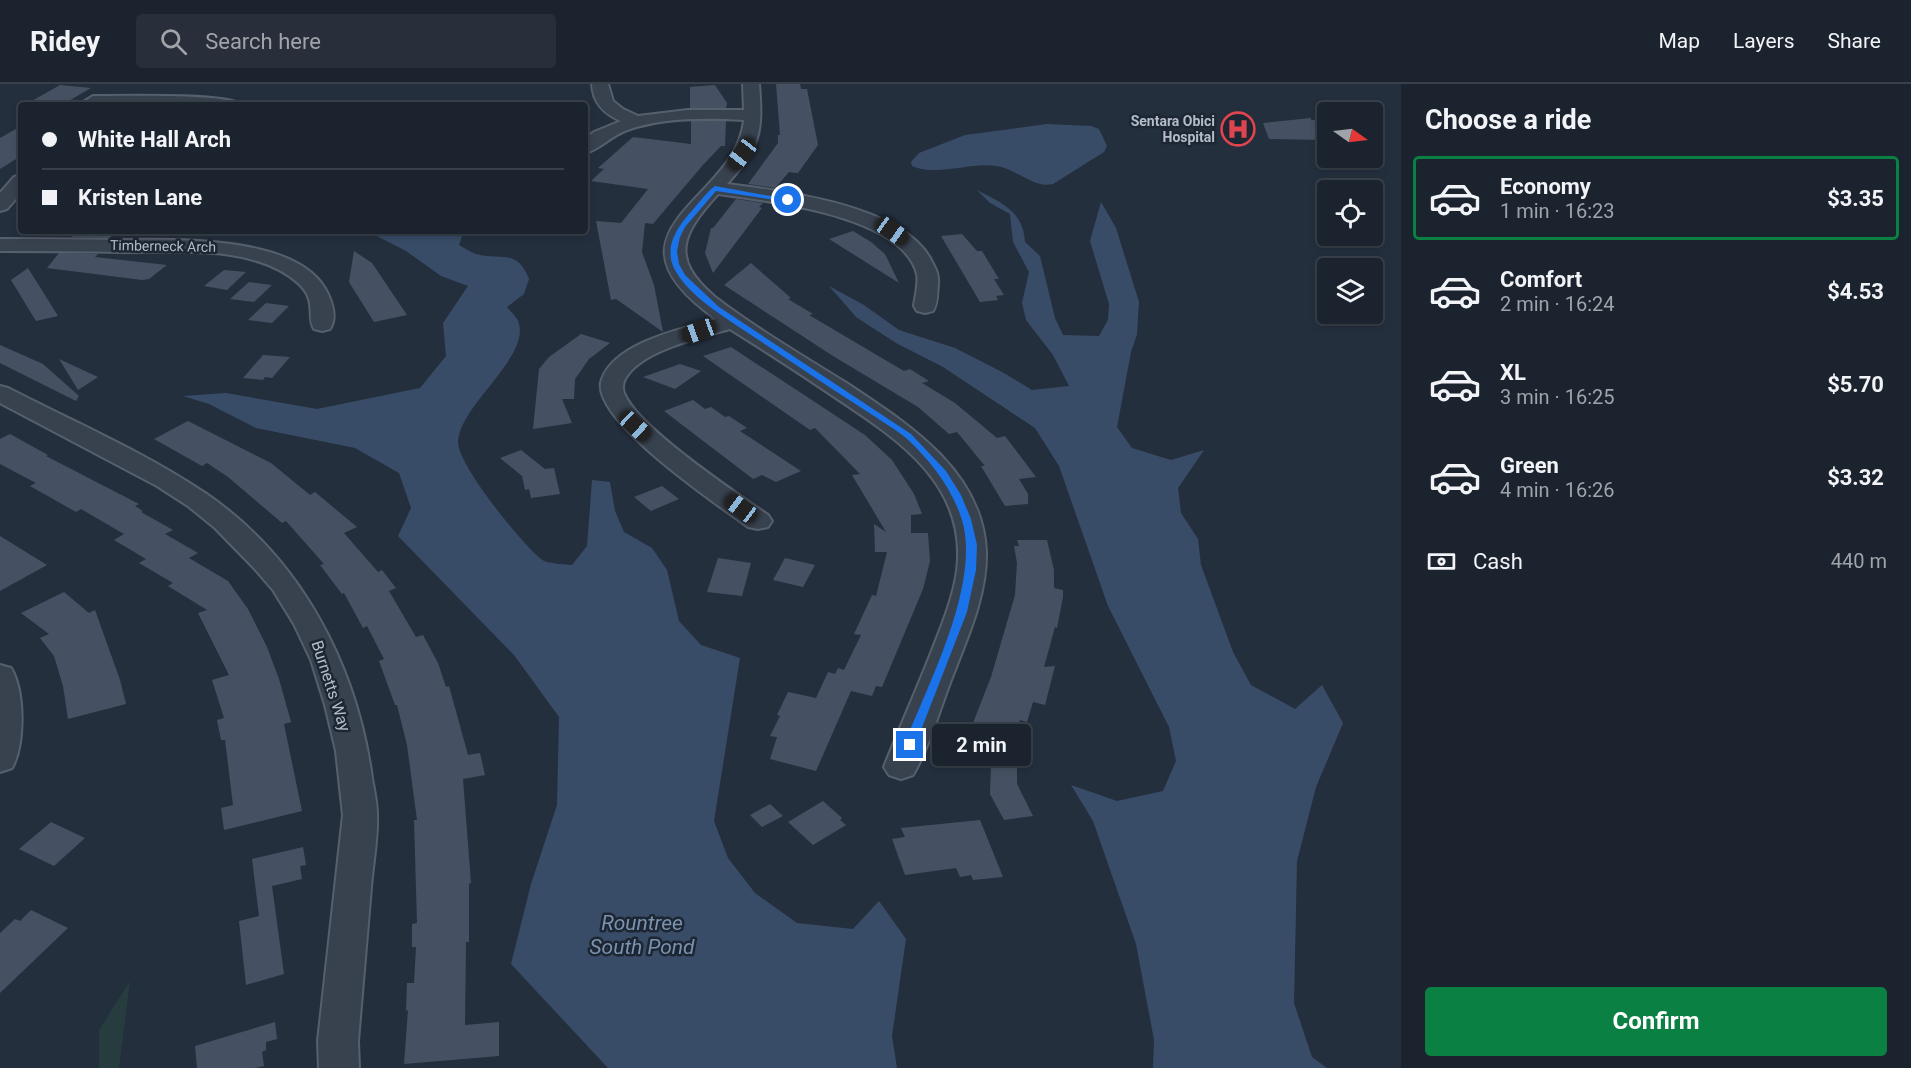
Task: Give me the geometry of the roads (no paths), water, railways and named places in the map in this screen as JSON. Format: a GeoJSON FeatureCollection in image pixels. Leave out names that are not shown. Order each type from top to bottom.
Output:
{"type":"FeatureCollection","features":[{"type":"Feature","properties":{"kind":"street"},"geometry":{"type":"LineString","coordinates":[[92,102],[110,84]]}},
{"type":"Feature","properties":{"kind":"street"},"geometry":{"type":"LineString","coordinates":[[600,84],[599,94],[607,106],[638,122]]}},
{"type":"Feature","properties":{"kind":"street"},"geometry":{"type":"LineString","coordinates":[[751,84],[752,132],[748,143],[715,188],[682,226],[676,237],[674,251],[676,264],[682,276],[733,321],[908,436],[943,472],[957,495],[972,545],[971,570],[962,612],[901,767]]}},
{"type":"Feature","properties":{"kind":"street"},"geometry":{"type":"LineString","coordinates":[[588,145],[612,130],[638,122],[698,114],[752,115]]}},
{"type":"Feature","properties":{"kind":"street"},"geometry":{"type":"LineString","coordinates":[[0,205],[18,185]]}},
{"type":"Feature","properties":{"kind":"street"},"geometry":{"type":"LineString","coordinates":[[715,188],[817,206],[860,217],[892,231],[914,250],[926,267],[930,282],[925,306]]}},
{"type":"Feature","properties":{"kind":"street","name":"Timberneck Arch"},"geometry":{"type":"LineString","coordinates":[[0,245],[139,238],[220,247],[278,263],[306,280],[317,292],[323,306],[322,324]]}},
{"type":"Feature","properties":{"kind":"street"},"geometry":{"type":"LineString","coordinates":[[733,321],[666,342],[635,356],[617,372],[612,382],[612,393],[619,407],[651,441],[758,521]]}},
{"type":"Feature","properties":{"kind":"street","name":"Burnetts Way"},"geometry":{"type":"LineString","coordinates":[[0,393],[166,480],[197,500],[225,522],[264,562],[284,585],[309,624],[326,660],[341,705],[352,751],[360,815],[339,1041],[339,1068]]}},
{"type":"Feature","properties":{"kind":"street"},"geometry":{"type":"LineString","coordinates":[[0,675],[6,702],[7,725],[0,760]]}},
{"type":"Feature","properties":{"kind":"water"},"geometry":{"type":"Polygon","coordinates":[[[1047,124],[1091,126],[1099,129],[1107,146],[1104,152],[1053,184],[1046,185],[1038,184],[1011,170],[996,166],[932,170],[912,166],[911,162],[919,153],[965,135],[1047,124]]]}},
{"type":"Feature","properties":{"kind":"water"},"geometry":{"type":"Polygon","coordinates":[[[977,190],[1003,204],[1016,215],[1025,242],[1040,256],[1055,318],[1063,335],[1099,336],[1108,320],[1109,304],[1090,241],[1101,202],[1116,228],[1139,302],[1137,334],[1131,352],[1117,427],[1132,448],[1171,460],[1204,450],[1178,488],[1181,513],[1198,539],[1201,565],[1233,652],[1251,685],[1295,709],[1322,685],[1343,723],[1316,787],[1297,861],[1294,1003],[1312,1057],[1327,1068],[1153,1068],[1154,1040],[1136,944],[1093,821],[1071,785],[1117,801],[1163,791],[1176,761],[1169,727],[1108,606],[1059,466],[1035,428],[943,367],[896,343],[856,317],[829,286],[864,305],[899,330],[955,348],[1032,390],[1069,386],[1053,355],[1026,320],[1022,303],[1029,272],[1013,242],[1010,214],[990,203],[977,190]]]}},
{"type":"Feature","properties":{"kind":"water","name":"Rountree South Pond"},"geometry":{"type":"Polygon","coordinates":[[[373,234],[463,234],[459,245],[476,254],[514,259],[524,269],[529,279],[524,294],[507,307],[518,321],[520,335],[515,349],[462,427],[458,441],[467,467],[492,503],[532,551],[544,561],[551,563],[572,565],[587,546],[592,480],[610,482],[615,511],[624,532],[652,548],[667,570],[679,621],[701,645],[740,658],[714,821],[728,858],[755,893],[797,923],[853,929],[879,901],[906,939],[892,1036],[897,1068],[608,1068],[511,964],[531,884],[557,805],[559,717],[514,655],[398,536],[411,508],[399,473],[355,448],[256,428],[209,404],[183,396],[226,393],[317,409],[420,388],[446,356],[443,323],[468,286],[441,276],[406,251],[373,234]]]}},
{"type":"Feature","properties":{"kind":"place","name":"Sentara Obici Hospital"},"geometry":{"type":"Point","coordinates":[1238,129]}}]}
